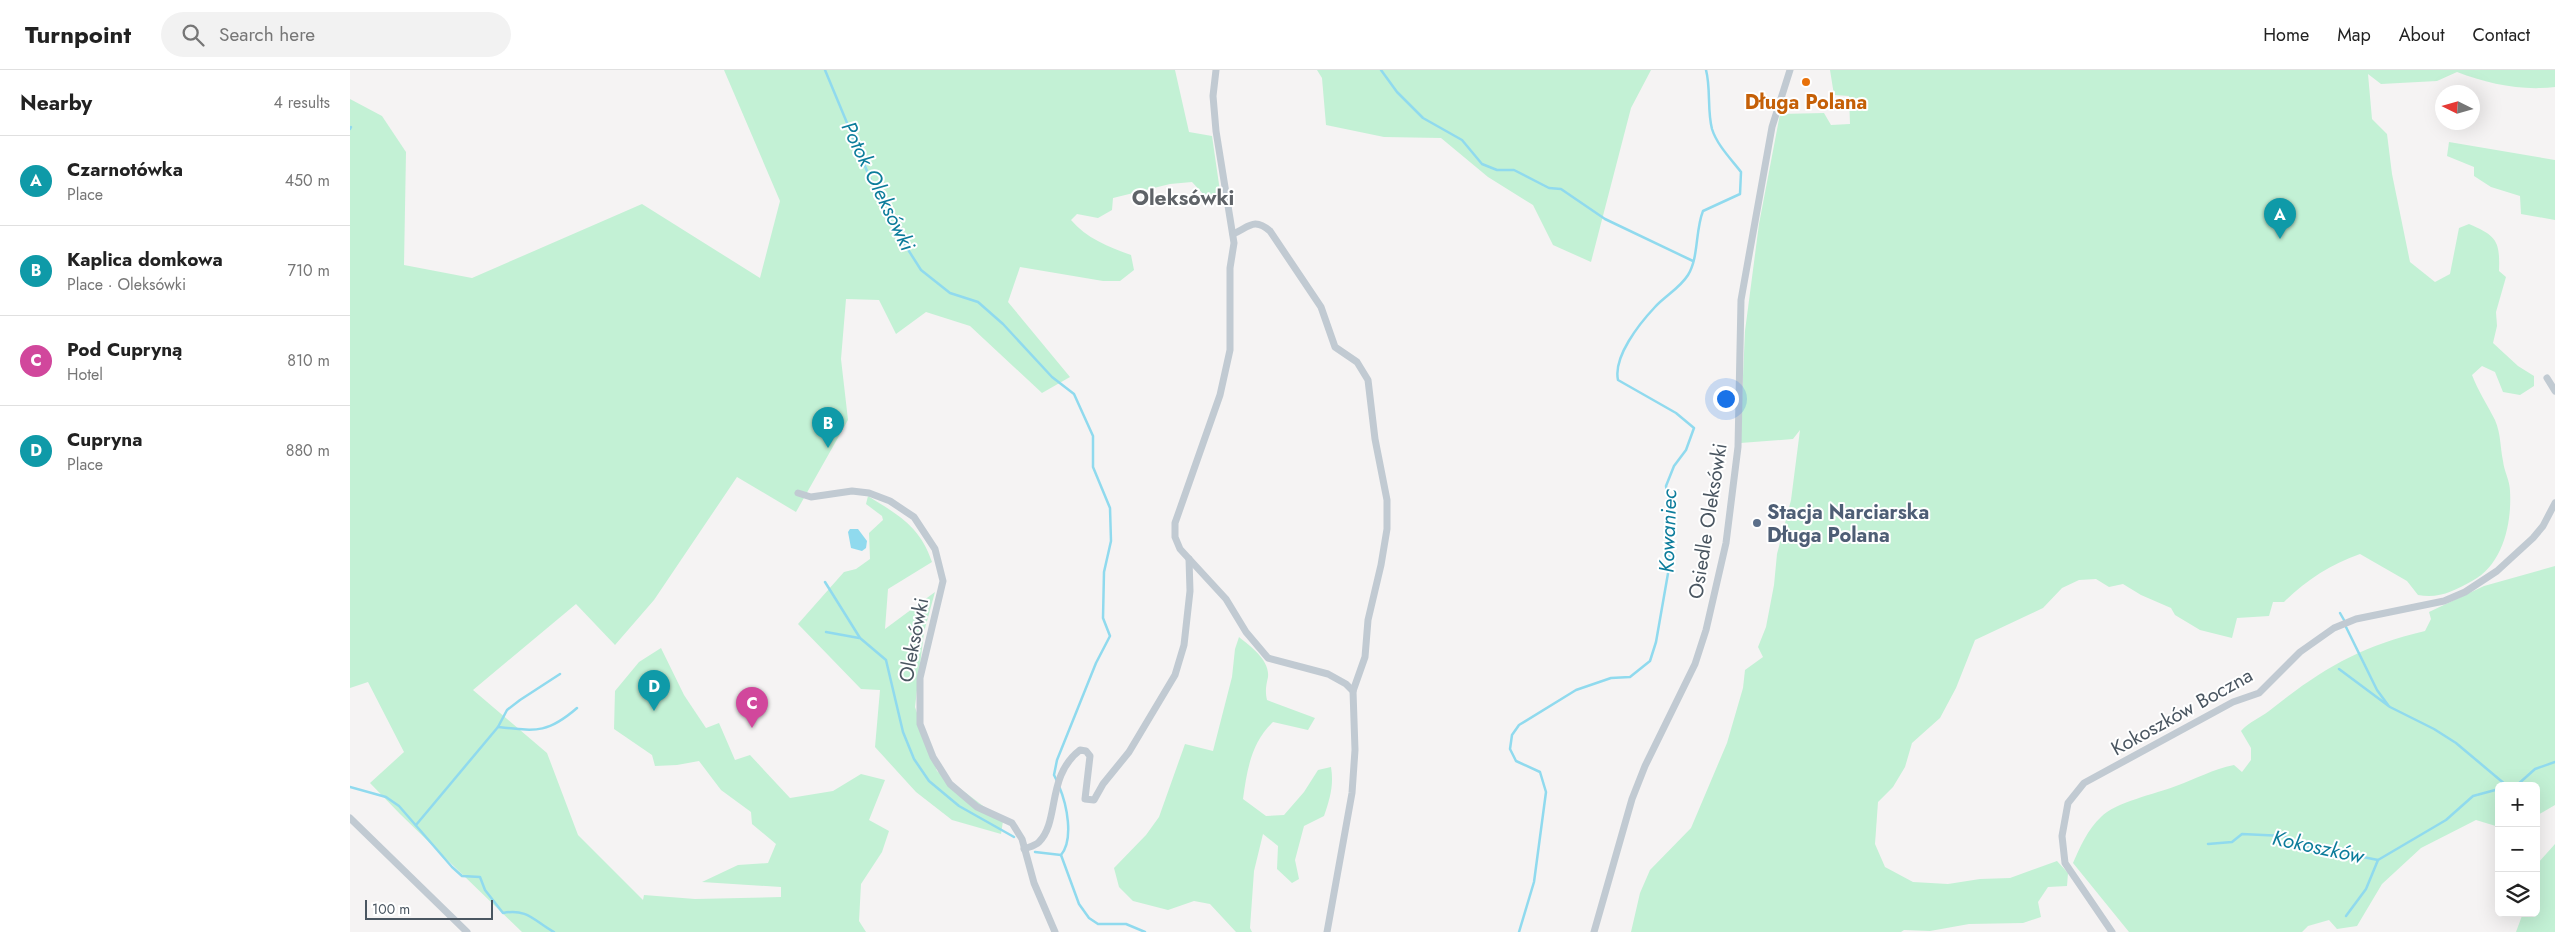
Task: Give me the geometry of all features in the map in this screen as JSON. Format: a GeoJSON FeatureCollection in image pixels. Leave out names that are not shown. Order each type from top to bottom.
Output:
{"type":"FeatureCollection","features":[{"type":"Feature","properties":{"kind":"street"},"geometry":{"type":"LineString","coordinates":[[1216,70],[1213,96],[1216,131],[1234,243],[1230,268],[1231,325],[1226,376],[1175,523],[1175,537],[1180,549],[1226,599],[1246,632],[1268,658],[1328,674],[1346,684],[1353,691]]}},
{"type":"Feature","properties":{"kind":"street","name":"Osiedle Oleksówki"},"geometry":{"type":"LineString","coordinates":[[1594,932],[1632,799],[1645,766],[1695,664],[1706,630],[1726,543],[1738,447],[1741,300],[1772,127],[1790,70]]}},
{"type":"Feature","properties":{"kind":"street"},"geometry":{"type":"LineString","coordinates":[[1233,234],[1255,223],[1261,223],[1270,231],[1321,307],[1335,347],[1357,362],[1368,380],[1374,439],[1387,500],[1386,529],[1381,565],[1368,620],[1365,657],[1353,691],[1355,750],[1352,794],[1328,932]]}},
{"type":"Feature","properties":{"kind":"street"},"geometry":{"type":"LineString","coordinates":[[2546,378],[2555,391]]}},
{"type":"Feature","properties":{"kind":"street","name":"Oleksówki"},"geometry":{"type":"LineString","coordinates":[[798,493],[811,497],[852,491],[869,493],[890,501],[914,517],[936,549],[943,581],[920,678],[920,724],[933,757],[950,784],[977,807],[1012,823],[1024,848],[1034,883],[1056,932]]}},
{"type":"Feature","properties":{"kind":"street","name":"Kokoszków Boczna"},"geometry":{"type":"LineString","coordinates":[[2112,932],[2066,863],[2062,836],[2068,803],[2084,783],[2225,706],[2259,693],[2300,652],[2334,628],[2356,619],[2444,601],[2465,592],[2497,571],[2533,538],[2555,503]]}},
{"type":"Feature","properties":{"kind":"street"},"geometry":{"type":"LineString","coordinates":[[1024,848],[1037,844],[1045,834],[1056,788],[1073,756],[1080,750],[1086,751],[1090,756],[1086,798],[1094,800],[1103,784],[1129,752],[1175,675],[1186,632],[1190,591],[1189,559]]}},
{"type":"Feature","properties":{"kind":"street"},"geometry":{"type":"LineString","coordinates":[[350,818],[467,932]]}},
{"type":"Feature","properties":{"kind":"green space"},"geometry":{"type":"Polygon","coordinates":[[[724,70],[1175,70],[1189,132],[1212,136],[1221,198],[1206,197],[1192,182],[1170,184],[1113,198],[1112,210],[1098,218],[1077,214],[1071,220],[1084,232],[1106,245],[1131,255],[1134,270],[1120,281],[1103,281],[1020,267],[1008,302],[1070,377],[1042,393],[970,326],[926,312],[896,334],[879,300],[846,299],[841,359],[848,420],[796,512],[737,477],[654,600],[615,645],[576,604],[473,690],[547,753],[578,835],[643,900],[644,895],[695,899],[781,897],[781,887],[702,882],[738,865],[768,863],[776,844],[752,824],[751,812],[721,790],[699,761],[655,766],[652,755],[614,729],[615,691],[639,662],[661,648],[684,695],[706,728],[719,723],[735,760],[750,755],[790,798],[833,791],[861,774],[885,780],[869,820],[889,831],[882,852],[861,884],[859,921],[866,932],[522,932],[370,783],[404,752],[368,682],[350,688],[350,99],[382,116],[406,152],[404,265],[472,278],[642,204],[760,278],[780,201],[724,70]]]}},
{"type":"Feature","properties":{"kind":"green space"},"geometry":{"type":"Polygon","coordinates":[[[1317,70],[1651,70],[1631,108],[1591,262],[1553,245],[1533,205],[1488,177],[1441,138],[1384,137],[1326,125],[1322,78],[1317,70]]]}},
{"type":"Feature","properties":{"kind":"green space"},"geometry":{"type":"Polygon","coordinates":[[[1830,70],[2555,70],[2555,87],[2543,88],[2505,85],[2457,72],[2437,81],[2381,84],[2368,74],[2372,119],[2387,134],[2392,174],[2410,262],[2435,282],[2450,274],[2459,228],[2469,224],[2486,232],[2495,241],[2497,246],[2499,271],[2506,277],[2496,312],[2497,326],[2493,343],[2518,366],[2534,376],[2534,386],[2520,395],[2503,392],[2495,372],[2482,366],[2472,375],[2495,420],[2498,430],[2510,487],[2507,529],[2498,554],[2483,574],[2459,588],[2440,595],[2418,595],[2407,581],[2360,554],[2319,574],[2284,602],[2273,602],[2269,616],[2237,618],[2232,638],[2200,630],[2175,615],[2171,608],[2141,595],[2123,584],[2109,587],[2096,579],[2079,580],[2062,588],[2043,608],[1975,640],[1956,688],[1940,718],[1912,743],[1905,767],[1893,787],[1878,802],[1875,844],[1885,867],[1913,882],[1948,884],[1980,879],[2010,878],[2057,861],[2068,873],[2067,886],[2048,887],[2038,902],[2041,917],[2023,923],[1969,924],[1930,931],[1631,932],[1640,893],[1650,870],[1691,828],[1727,743],[1743,688],[1745,670],[1763,657],[1758,647],[1766,627],[1774,585],[1777,554],[1791,500],[1800,430],[1793,439],[1740,443],[1745,331],[1759,224],[1780,114],[1824,113],[1831,125],[1850,124],[1849,96],[1834,95],[1830,70]]]}},
{"type":"Feature","properties":{"kind":"green space"},"geometry":{"type":"Polygon","coordinates":[[[2449,142],[2555,160],[2555,220],[2521,214],[2520,196],[2491,187],[2474,176],[2474,167],[2447,156],[2449,142]]]}},
{"type":"Feature","properties":{"kind":"green space"},"geometry":{"type":"Polygon","coordinates":[[[868,496],[898,516],[914,530],[921,539],[932,562],[888,589],[885,629],[935,592],[924,632],[915,707],[937,771],[1003,821],[1001,834],[952,820],[916,792],[875,747],[880,690],[861,689],[798,624],[844,572],[856,569],[870,559],[869,533],[883,520],[882,516],[866,504],[868,496]]]}},
{"type":"Feature","properties":{"kind":"green space"},"geometry":{"type":"Polygon","coordinates":[[[2555,566],[2555,805],[2540,814],[2540,782],[2495,782],[2495,826],[2476,820],[2421,848],[2382,884],[2357,926],[2337,929],[2329,920],[2308,926],[2302,932],[2129,932],[2073,863],[2088,833],[2101,817],[2116,807],[2136,799],[2226,767],[2234,765],[2242,772],[2251,760],[2251,748],[2241,731],[2247,725],[2266,714],[2306,683],[2342,661],[2380,644],[2425,631],[2431,619],[2429,612],[2484,586],[2555,566]]]}},
{"type":"Feature","properties":{"kind":"green space"},"geometry":{"type":"Polygon","coordinates":[[[1239,637],[1263,659],[1266,665],[1268,671],[1267,700],[1315,718],[1308,730],[1273,722],[1260,739],[1251,758],[1243,799],[1266,816],[1284,815],[1304,792],[1318,770],[1331,767],[1332,774],[1331,792],[1324,816],[1304,826],[1295,860],[1299,879],[1292,883],[1277,869],[1278,846],[1263,834],[1254,871],[1250,928],[1252,932],[1236,932],[1210,904],[1194,901],[1168,910],[1133,901],[1119,887],[1114,868],[1146,835],[1159,817],[1185,744],[1213,751],[1232,677],[1235,649],[1239,637]]]}},
{"type":"Feature","properties":{"kind":"green space"},"geometry":{"type":"Polygon","coordinates":[[[2555,844],[2555,932],[2516,932],[2522,917],[2540,917],[2540,861],[2555,844]]]}},
{"type":"Feature","properties":{"kind":"water"},"geometry":{"type":"Polygon","coordinates":[[[850,529],[858,529],[867,541],[866,548],[862,551],[851,548],[848,532],[850,529]]]}},
{"type":"Feature","properties":{"kind":"waterway","name":"Potok Oleksówki"},"geometry":{"type":"LineString","coordinates":[[825,70],[872,183],[893,226],[921,270],[950,293],[978,302],[1003,324],[1052,377],[1074,394],[1093,436],[1093,467],[1110,508],[1111,541],[1104,572],[1103,618],[1110,636],[1096,663],[1057,760],[1054,775],[1057,781]]}},
{"type":"Feature","properties":{"kind":"waterway"},"geometry":{"type":"LineString","coordinates":[[1381,70],[1397,92],[1423,118],[1462,140],[1482,164],[1497,170],[1514,170],[1549,188],[1561,189],[1605,219],[1693,261]]}},
{"type":"Feature","properties":{"kind":"waterway","name":"Kowaniec"},"geometry":{"type":"LineString","coordinates":[[1519,932],[1534,882],[1546,792],[1540,772],[1516,761],[1510,749],[1512,735],[1519,725],[1576,690],[1611,678],[1630,677],[1650,661],[1656,642],[1670,562],[1667,518],[1669,507],[1666,486],[1674,466],[1686,450],[1694,428],[1676,413],[1618,380],[1617,371],[1623,351],[1642,322],[1688,275],[1694,260],[1703,211],[1740,194],[1741,172],[1721,146],[1712,129],[1706,70]]}},
{"type":"Feature","properties":{"kind":"waterway"},"geometry":{"type":"LineString","coordinates":[[825,582],[860,638],[886,660],[903,732],[914,759],[929,781],[959,806],[1014,837]]}},
{"type":"Feature","properties":{"kind":"waterway"},"geometry":{"type":"LineString","coordinates":[[2340,613],[2344,620]]}},
{"type":"Feature","properties":{"kind":"waterway"},"geometry":{"type":"LineString","coordinates":[[2346,627],[2377,690],[2388,705]]}},
{"type":"Feature","properties":{"kind":"waterway"},"geometry":{"type":"LineString","coordinates":[[826,632],[859,638]]}},
{"type":"Feature","properties":{"kind":"waterway"},"geometry":{"type":"LineString","coordinates":[[2339,669],[2390,707],[2434,729],[2456,743],[2502,782]]}},
{"type":"Feature","properties":{"kind":"waterway"},"geometry":{"type":"LineString","coordinates":[[416,825],[498,727],[507,710],[560,674]]}},
{"type":"Feature","properties":{"kind":"waterway"},"geometry":{"type":"LineString","coordinates":[[498,727],[540,729],[557,722],[577,708]]}},
{"type":"Feature","properties":{"kind":"waterway","name":"Kokoszków"},"geometry":{"type":"LineString","coordinates":[[2520,782],[2535,769],[2555,762]]}},
{"type":"Feature","properties":{"kind":"waterway","name":"Potok Oleksówki"},"geometry":{"type":"LineString","coordinates":[[1059,786],[1065,803],[1068,822],[1067,840],[1061,855],[1079,904],[1089,918],[1098,924],[1126,924],[1145,932]]}},
{"type":"Feature","properties":{"kind":"waterway"},"geometry":{"type":"LineString","coordinates":[[350,787],[386,797],[399,806],[462,876],[480,877],[485,890],[503,913],[519,912],[525,914],[554,932]]}},
{"type":"Feature","properties":{"kind":"waterway","name":"Kokoszków"},"geometry":{"type":"LineString","coordinates":[[2208,844],[2232,842],[2242,834],[2284,836],[2297,844],[2378,860],[2446,820],[2473,796],[2495,790]]}},
{"type":"Feature","properties":{"kind":"waterway"},"geometry":{"type":"LineString","coordinates":[[1035,852],[1061,855]]}},
{"type":"Feature","properties":{"kind":"waterway"},"geometry":{"type":"LineString","coordinates":[[2346,916],[2366,889],[2378,860]]}},
{"type":"Feature","properties":{"kind":"place","name":"Długa Polana"},"geometry":{"type":"Point","coordinates":[1806,82]}},
{"type":"Feature","properties":{"kind":"place","name":"Czarnotówka"},"geometry":{"type":"Point","coordinates":[2280,239]}},
{"type":"Feature","properties":{"kind":"place","name":"Kaplica domkowa"},"geometry":{"type":"Point","coordinates":[828,448]}},
{"type":"Feature","properties":{"kind":"place","name":"Stacja Narciarska Długa Polana"},"geometry":{"type":"Point","coordinates":[1757,523]}},
{"type":"Feature","properties":{"kind":"place","name":"Cupryna"},"geometry":{"type":"Point","coordinates":[654,711]}},
{"type":"Feature","properties":{"kind":"place","name":"Pod Cupryną"},"geometry":{"type":"Point","coordinates":[752,728]}},
{"type":"Feature","properties":{"kind":"district","name":"Oleksówki"},"geometry":{"type":"Point","coordinates":[1183,198]}}]}
